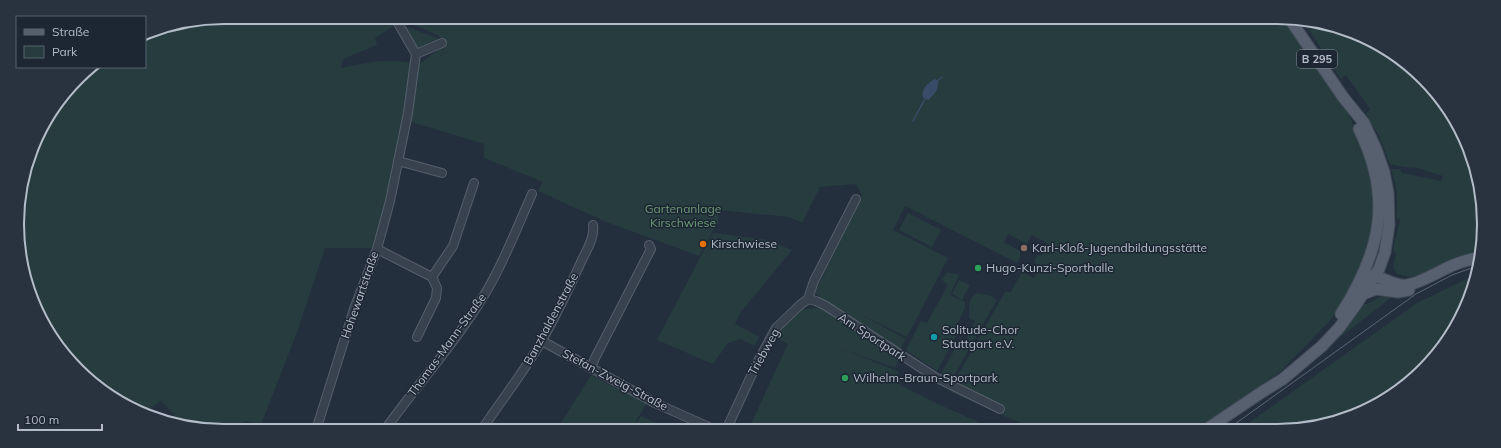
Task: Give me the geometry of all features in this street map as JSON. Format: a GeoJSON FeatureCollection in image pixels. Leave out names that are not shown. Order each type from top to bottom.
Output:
{"type":"FeatureCollection","features":[{"type":"Feature","properties":{"kind":"main road","name":"B 295"},"geometry":{"type":"LineString","coordinates":[[1214,424],[1283,379],[1322,346],[1339,328],[1363,294],[1383,259],[1388,238],[1388,193],[1384,172],[1364,123],[1343,97],[1293,25]]}},
{"type":"Feature","properties":{"kind":"main road","name":"B 295"},"geometry":{"type":"LineString","coordinates":[[1262,392],[1322,338],[1340,315],[1359,281],[1374,245],[1378,220],[1377,186],[1371,160],[1361,133],[1343,97]]}},
{"type":"Feature","properties":{"kind":"main road"},"geometry":{"type":"LineString","coordinates":[[1383,259],[1388,274],[1396,284]]}},
{"type":"Feature","properties":{"kind":"main road"},"geometry":{"type":"LineString","coordinates":[[1359,281],[1364,277],[1373,277],[1396,284],[1411,284],[1456,264],[1474,259]]}},
{"type":"Feature","properties":{"kind":"main road"},"geometry":{"type":"LineString","coordinates":[[1363,294],[1369,291],[1382,289],[1398,292],[1410,290],[1452,270],[1467,261]]}},
{"type":"Feature","properties":{"kind":"main road"},"geometry":{"type":"LineString","coordinates":[[1368,262],[1373,277],[1382,289]]}},
{"type":"Feature","properties":{"kind":"street"},"geometry":{"type":"LineString","coordinates":[[399,24],[416,54],[442,43]]}},
{"type":"Feature","properties":{"kind":"street","name":"Hohewartstraße"},"geometry":{"type":"LineString","coordinates":[[318,424],[354,309],[377,249],[390,201],[408,113],[416,54]]}},
{"type":"Feature","properties":{"kind":"street"},"geometry":{"type":"LineString","coordinates":[[398,161],[442,173]]}},
{"type":"Feature","properties":{"kind":"street"},"geometry":{"type":"LineString","coordinates":[[432,277],[453,246],[474,183]]}},
{"type":"Feature","properties":{"kind":"street","name":"Thomas-Mann-Straße"},"geometry":{"type":"LineString","coordinates":[[390,424],[454,340],[481,300],[492,282],[532,194]]}},
{"type":"Feature","properties":{"kind":"street"},"geometry":{"type":"LineString","coordinates":[[808,299],[814,281],[856,199]]}},
{"type":"Feature","properties":{"kind":"street","name":"Banzhaldenstraße"},"geometry":{"type":"LineString","coordinates":[[486,424],[542,341],[555,317],[594,232],[593,225]]}},
{"type":"Feature","properties":{"kind":"street"},"geometry":{"type":"LineString","coordinates":[[591,368],[651,249],[649,245]]}},
{"type":"Feature","properties":{"kind":"street"},"geometry":{"type":"LineString","coordinates":[[377,249],[432,277],[437,288],[436,298],[417,338]]}},
{"type":"Feature","properties":{"kind":"street","name":"Am Sportpark"},"geometry":{"type":"LineString","coordinates":[[808,299],[826,306],[936,377],[1000,409]]}},
{"type":"Feature","properties":{"kind":"street","name":"Triebweg"},"geometry":{"type":"LineString","coordinates":[[729,424],[756,364],[776,328],[800,304],[808,299]]}},
{"type":"Feature","properties":{"kind":"street","name":"Stefan-Zweig-Straße"},"geometry":{"type":"LineString","coordinates":[[542,341],[655,403],[702,424]]}},
{"type":"Feature","properties":{"kind":"green space","name":"Gartenanlage Kirschwiese"},"geometry":{"type":"Polygon","coordinates":[[[211,24],[395,25],[375,38],[377,45],[343,59],[341,68],[359,64],[390,61],[400,61],[418,65],[445,45],[438,35],[411,24],[1289,24],[1342,99],[1370,163],[1375,198],[1370,246],[1348,294],[1329,322],[1279,373],[1205,424],[1023,424],[949,391],[1005,292],[1011,292],[1022,272],[1034,278],[1040,266],[1034,262],[1037,255],[1041,256],[1047,243],[1032,235],[1025,247],[1022,245],[1023,242],[1008,234],[1004,242],[1020,251],[1020,258],[1017,263],[905,206],[893,230],[948,258],[907,337],[860,314],[906,339],[900,349],[846,318],[815,293],[862,195],[856,184],[783,190],[820,187],[802,223],[789,217],[719,210],[718,222],[699,256],[604,221],[538,191],[543,182],[484,158],[484,144],[405,120],[392,184],[374,248],[325,248],[297,332],[261,424],[245,421],[243,424],[211,424],[185,420],[178,418],[161,401],[149,410],[124,397],[102,383],[65,346],[39,301],[31,276],[24,237],[24,211],[31,172],[39,147],[65,102],[99,68],[146,68],[146,40],[185,28],[211,24]]]}},
{"type":"Feature","properties":{"kind":"green space"},"geometry":{"type":"Polygon","coordinates":[[[407,27],[437,38],[439,42],[420,49],[415,46],[407,27]]]}},
{"type":"Feature","properties":{"kind":"green space"},"geometry":{"type":"Polygon","coordinates":[[[1307,27],[1329,31],[1354,39],[1377,51],[1399,65],[1436,102],[1462,147],[1470,172],[1477,211],[1477,237],[1474,255],[1411,277],[1397,274],[1393,267],[1396,253],[1393,250],[1400,220],[1397,218],[1397,191],[1391,169],[1400,169],[1402,173],[1441,181],[1443,176],[1418,168],[1390,164],[1379,136],[1366,114],[1370,109],[1346,75],[1341,79],[1307,27]]]}},
{"type":"Feature","properties":{"kind":"green space"},"geometry":{"type":"Polygon","coordinates":[[[908,213],[941,230],[932,247],[899,230],[908,213]]]}},
{"type":"Feature","properties":{"kind":"green space"},"geometry":{"type":"Polygon","coordinates":[[[713,233],[767,240],[792,250],[740,313],[735,324],[759,337],[755,346],[740,339],[728,343],[713,364],[657,340],[713,233]]]}},
{"type":"Feature","properties":{"kind":"green space"},"geometry":{"type":"Polygon","coordinates":[[[947,272],[959,275],[950,295],[965,302],[965,308],[952,334],[956,336],[937,371],[906,350],[921,321],[927,323],[948,285],[942,280],[947,272]]]}},
{"type":"Feature","properties":{"kind":"green space"},"geometry":{"type":"Polygon","coordinates":[[[1469,278],[1462,301],[1436,346],[1396,385],[1354,409],[1329,417],[1290,424],[1247,424],[1417,303],[1469,278]]]}},
{"type":"Feature","properties":{"kind":"green space"},"geometry":{"type":"Polygon","coordinates":[[[959,280],[970,285],[962,300],[952,294],[959,280]]]}},
{"type":"Feature","properties":{"kind":"green space"},"geometry":{"type":"Polygon","coordinates":[[[977,293],[986,294],[995,298],[996,301],[951,381],[941,374],[961,338],[966,340],[975,321],[969,318],[969,307],[970,301],[977,293]]]}},
{"type":"Feature","properties":{"kind":"green space"},"geometry":{"type":"Polygon","coordinates":[[[1385,294],[1392,297],[1338,339],[1332,339],[1358,307],[1385,294]]]}},
{"type":"Feature","properties":{"kind":"green space","name":"Wilhelm-Braun-Sportpark"},"geometry":{"type":"Polygon","coordinates":[[[820,308],[900,357],[895,368],[837,347],[898,371],[900,385],[983,424],[751,424],[788,344],[774,337],[779,329],[803,309],[820,308]]]}},
{"type":"Feature","properties":{"kind":"green space"},"geometry":{"type":"Polygon","coordinates":[[[772,336],[775,338],[763,364],[760,362],[772,336]]]}},
{"type":"Feature","properties":{"kind":"green space"},"geometry":{"type":"Polygon","coordinates":[[[758,366],[761,368],[735,424],[732,424],[758,366]]]}},
{"type":"Feature","properties":{"kind":"green space"},"geometry":{"type":"Polygon","coordinates":[[[591,375],[646,404],[634,424],[560,424],[591,375]]]}},
{"type":"Feature","properties":{"kind":"green space"},"geometry":{"type":"Polygon","coordinates":[[[641,416],[658,424],[638,424],[636,423],[641,416]]]}},
{"type":"Feature","properties":{"kind":"water"},"geometry":{"type":"Polygon","coordinates":[[[935,79],[938,81],[936,92],[928,100],[923,98],[925,87],[929,82],[935,79]]]}},
{"type":"Feature","properties":{"kind":"waterway"},"geometry":{"type":"LineString","coordinates":[[937,81],[942,77]]}},
{"type":"Feature","properties":{"kind":"waterway"},"geometry":{"type":"LineString","coordinates":[[913,121],[925,99]]}},
{"type":"Feature","properties":{"kind":"tram line"},"geometry":{"type":"LineString","coordinates":[[1235,424],[1416,294],[1452,275],[1472,268]]}},
{"type":"Feature","properties":{"kind":"place","name":"Kirschwiese"},"geometry":{"type":"Point","coordinates":[703,244]}},
{"type":"Feature","properties":{"kind":"place","name":"Karl-Kloß-Jugendbildungsstätte"},"geometry":{"type":"Point","coordinates":[1024,248]}},
{"type":"Feature","properties":{"kind":"place","name":"Hugo-Kunzi-Sporthalle"},"geometry":{"type":"Point","coordinates":[978,268]}},
{"type":"Feature","properties":{"kind":"place","name":"Solitude-Chor Stuttgart e.V."},"geometry":{"type":"Point","coordinates":[934,337]}},
{"type":"Feature","properties":{"kind":"place","name":"Wilhelm-Braun-Sportpark"},"geometry":{"type":"Point","coordinates":[845,378]}}]}
